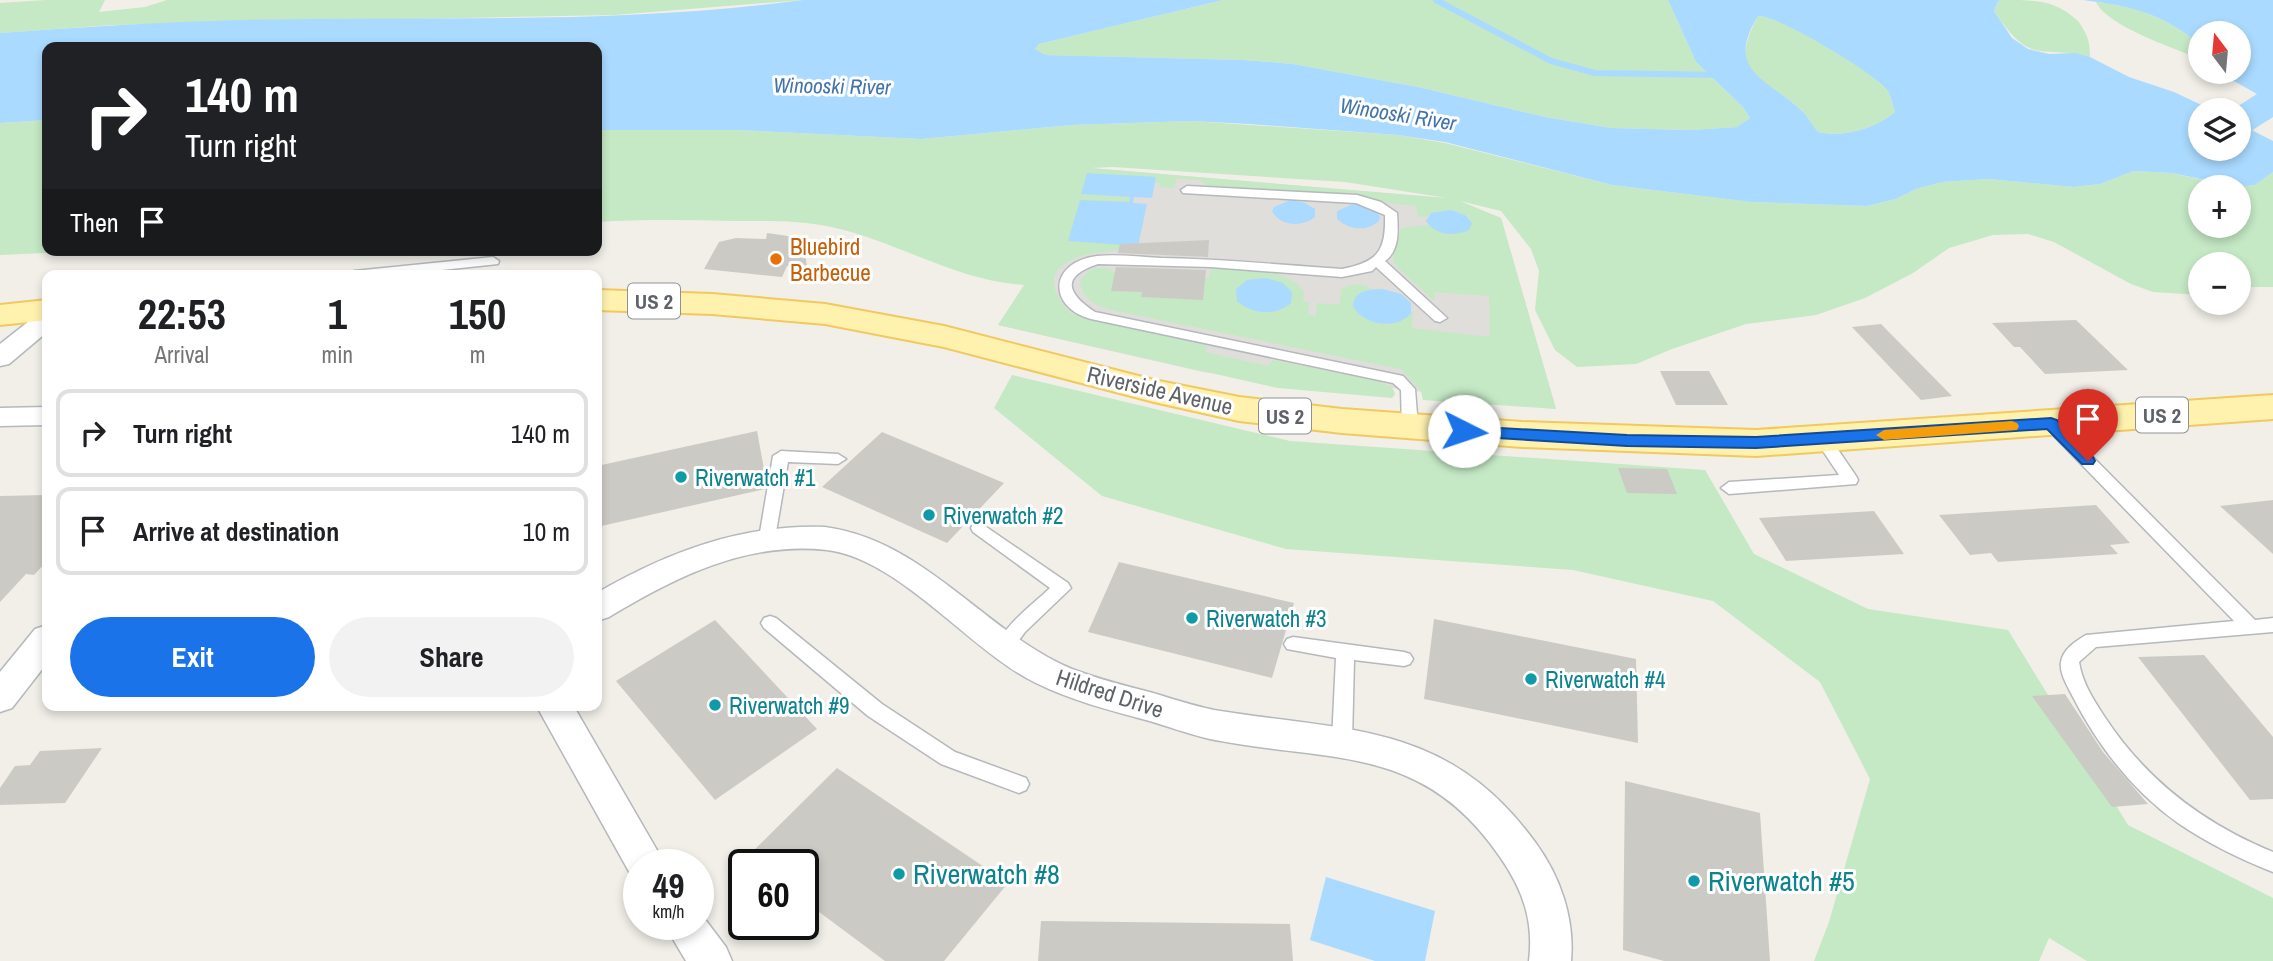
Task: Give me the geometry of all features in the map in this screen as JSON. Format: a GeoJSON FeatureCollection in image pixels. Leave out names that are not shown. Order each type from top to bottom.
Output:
{"type":"FeatureCollection","features":[{"type":"Feature","properties":{"kind":"main road","name":"Riverside Avenue"},"geometry":{"type":"LineString","coordinates":[[602,300],[762,306],[835,315],[905,328],[1076,372],[1237,408],[1298,418],[1410,427],[1700,443],[1823,439],[2273,407]]}},
{"type":"Feature","properties":{"kind":"main road"},"geometry":{"type":"LineString","coordinates":[[0,315],[42,311]]}},
{"type":"Feature","properties":{"kind":"street"},"geometry":{"type":"LineString","coordinates":[[0,358],[42,323]]}},
{"type":"Feature","properties":{"kind":"street"},"geometry":{"type":"LineString","coordinates":[[0,417],[42,416]]}},
{"type":"Feature","properties":{"kind":"street","name":"Hildred Drive"},"geometry":{"type":"LineString","coordinates":[[602,605],[654,574],[708,551],[767,538],[833,539],[874,554],[926,585],[1005,646],[1046,673],[1114,697],[1213,724],[1291,732],[1342,741],[1418,762],[1469,795],[1510,835],[1544,894],[1553,944],[1550,961]]}},
{"type":"Feature","properties":{"kind":"street"},"geometry":{"type":"LineString","coordinates":[[0,698],[42,644]]}},
{"type":"Feature","properties":{"kind":"street"},"geometry":{"type":"LineString","coordinates":[[557,711],[637,849]]}},
{"type":"Feature","properties":{"kind":"street"},"geometry":{"type":"LineString","coordinates":[[696,940],[711,961]]}},
{"type":"Feature","properties":{"kind":"lane"},"geometry":{"type":"LineString","coordinates":[[1187,190],[1357,199],[1377,205],[1391,214],[1392,229],[1386,254],[1367,268],[1342,273],[1211,263],[1097,260],[1079,265],[1064,280],[1063,290],[1068,299],[1091,315],[1398,379],[1408,389],[1410,427]]}},
{"type":"Feature","properties":{"kind":"lane"},"geometry":{"type":"LineString","coordinates":[[403,270],[492,261]]}},
{"type":"Feature","properties":{"kind":"lane"},"geometry":{"type":"LineString","coordinates":[[1377,261],[1440,318]]}},
{"type":"Feature","properties":{"kind":"lane"},"geometry":{"type":"LineString","coordinates":[[2051,424],[2251,627]]}},
{"type":"Feature","properties":{"kind":"lane"},"geometry":{"type":"LineString","coordinates":[[1729,488],[1850,480],[1823,439]]}},
{"type":"Feature","properties":{"kind":"lane"},"geometry":{"type":"LineString","coordinates":[[767,538],[781,456],[838,459]]}},
{"type":"Feature","properties":{"kind":"lane"},"geometry":{"type":"LineString","coordinates":[[979,528],[1062,588],[1019,627],[1005,646]]}},
{"type":"Feature","properties":{"kind":"lane"},"geometry":{"type":"LineString","coordinates":[[770,623],[875,710],[948,758],[1019,784]]}},
{"type":"Feature","properties":{"kind":"lane"},"geometry":{"type":"LineString","coordinates":[[2273,625],[2092,640],[2078,649],[2070,660],[2071,673],[2078,688],[2123,758],[2145,782],[2201,826],[2273,862]]}},
{"type":"Feature","properties":{"kind":"lane"},"geometry":{"type":"LineString","coordinates":[[1293,644],[1404,659]]}},
{"type":"Feature","properties":{"kind":"lane"},"geometry":{"type":"LineString","coordinates":[[1342,741],[1345,652]]}},
{"type":"Feature","properties":{"kind":"shaded area"},"geometry":{"type":"Polygon","coordinates":[[[1079,167],[1453,199],[1501,218],[1556,409],[1392,388],[1369,395],[1203,372],[998,325],[1025,285],[1079,167]]]}},
{"type":"Feature","properties":{"kind":"green space"},"geometry":{"type":"Polygon","coordinates":[[[105,0],[99,12],[145,7],[167,0],[803,0],[614,15],[113,25],[0,33],[0,3],[105,0]]]}},
{"type":"Feature","properties":{"kind":"green space"},"geometry":{"type":"Polygon","coordinates":[[[1223,0],[1668,0],[1696,62],[1743,107],[1750,118],[1737,127],[1691,130],[1611,128],[1545,117],[1418,87],[1293,64],[1244,60],[1044,55],[1035,49],[1039,44],[1223,0]]]}},
{"type":"Feature","properties":{"kind":"green space"},"geometry":{"type":"Polygon","coordinates":[[[1998,1],[2045,3],[2070,14],[2086,34],[2090,57],[2027,47],[2017,40],[1994,11],[1998,1]]]}},
{"type":"Feature","properties":{"kind":"green space"},"geometry":{"type":"Polygon","coordinates":[[[2096,2],[2138,10],[2176,27],[2188,36],[2188,54],[2127,28],[2103,11],[2096,2]]]}},
{"type":"Feature","properties":{"kind":"green space"},"geometry":{"type":"Polygon","coordinates":[[[1758,16],[1769,18],[1805,35],[1865,72],[1888,91],[1895,112],[1879,123],[1849,133],[1818,132],[1805,114],[1766,84],[1749,65],[1746,53],[1758,16]]]}},
{"type":"Feature","properties":{"kind":"green space"},"geometry":{"type":"Polygon","coordinates":[[[42,120],[42,253],[0,255],[0,123],[42,120]]]}},
{"type":"Feature","properties":{"kind":"green space"},"geometry":{"type":"Polygon","coordinates":[[[1191,121],[1398,135],[1445,143],[1612,185],[1753,202],[1867,206],[1896,199],[1916,189],[1942,182],[1988,179],[2074,187],[2100,184],[2134,171],[2172,173],[2188,177],[2188,238],[2251,238],[2251,185],[2273,172],[2273,287],[2251,287],[2251,252],[2188,252],[2188,294],[2153,292],[2131,284],[2054,242],[2028,234],[1993,235],[1949,248],[1913,273],[1865,298],[1816,315],[1746,324],[1636,364],[1577,367],[1555,350],[1535,310],[1539,271],[1531,249],[1501,211],[1460,201],[1501,218],[1556,409],[1423,400],[1421,391],[1401,369],[1109,309],[1086,297],[1080,280],[1092,268],[1108,268],[1115,273],[1112,291],[1142,292],[1141,296],[1203,300],[1205,278],[1209,278],[1210,270],[1249,268],[1274,273],[1296,284],[1304,291],[1303,301],[1309,302],[1308,315],[1316,316],[1317,303],[1340,305],[1341,289],[1361,285],[1373,289],[1364,291],[1371,322],[1391,324],[1411,314],[1413,309],[1412,328],[1490,337],[1489,296],[1435,292],[1434,301],[1394,264],[1393,257],[1401,228],[1428,225],[1451,234],[1464,232],[1470,219],[1459,212],[1418,217],[1416,206],[1382,202],[1362,196],[1210,187],[1200,180],[1177,179],[1174,188],[1159,187],[1160,183],[1155,183],[1156,178],[1087,173],[1082,194],[1130,197],[1129,203],[1080,200],[1138,246],[1137,250],[1085,255],[1070,260],[1059,269],[1054,280],[1057,294],[1070,313],[1208,346],[1205,352],[1268,366],[1273,360],[1377,381],[1392,387],[1395,394],[1392,398],[1278,388],[998,325],[1024,285],[999,282],[950,269],[879,241],[831,227],[771,221],[602,222],[602,130],[736,130],[921,139],[1071,125],[1191,121]],[[1113,167],[1090,168],[1447,198],[1345,182],[1113,167]]]}},
{"type":"Feature","properties":{"kind":"green space"},"geometry":{"type":"Polygon","coordinates":[[[1012,375],[1290,441],[1705,470],[1754,554],[1868,609],[2008,630],[2128,825],[2273,898],[2273,961],[2087,961],[2049,938],[2039,961],[1814,961],[1829,922],[1870,779],[1820,682],[1713,601],[1573,570],[1286,549],[1102,496],[994,408],[1012,375]]]}},
{"type":"Feature","properties":{"kind":"water","name":"Winooski River"},"geometry":{"type":"Polygon","coordinates":[[[803,0],[1223,0],[1039,44],[1035,49],[1045,55],[1244,60],[1293,64],[1418,87],[1545,117],[1611,128],[1691,130],[1737,127],[1750,118],[1743,107],[1696,62],[1668,0],[2003,0],[1998,1],[1994,11],[2012,38],[2028,49],[2049,54],[2076,53],[2090,57],[2129,77],[2188,99],[2188,161],[2251,161],[2251,130],[2273,141],[2273,172],[2251,185],[2251,175],[2188,176],[2134,171],[2100,184],[2074,187],[1988,179],[1942,182],[1916,189],[1896,199],[1867,206],[1752,202],[1612,185],[1445,142],[1398,135],[1249,124],[1191,121],[1071,125],[921,139],[736,130],[602,130],[602,42],[42,42],[42,120],[0,123],[0,33],[213,21],[593,16],[733,8],[803,0]],[[1758,16],[1748,35],[1746,51],[1749,64],[1756,74],[1805,114],[1818,132],[1849,133],[1879,123],[1895,112],[1888,91],[1880,83],[1805,35],[1769,18],[1758,16]]]}},
{"type":"Feature","properties":{"kind":"water"},"geometry":{"type":"Polygon","coordinates":[[[2083,0],[2273,0],[2273,103],[2239,84],[2251,84],[2251,21],[2188,21],[2188,35],[2158,18],[2116,5],[2083,0]]]}},
{"type":"Feature","properties":{"kind":"water"},"geometry":{"type":"Polygon","coordinates":[[[1087,173],[1156,177],[1152,198],[1134,197],[1133,203],[1147,204],[1138,246],[1068,241],[1080,200],[1129,202],[1130,197],[1081,194],[1087,173]]]}},
{"type":"Feature","properties":{"kind":"water"},"geometry":{"type":"Polygon","coordinates":[[[1291,200],[1305,203],[1315,209],[1315,217],[1298,224],[1280,220],[1272,211],[1274,207],[1291,200]]]}},
{"type":"Feature","properties":{"kind":"water"},"geometry":{"type":"Polygon","coordinates":[[[1353,204],[1375,210],[1380,217],[1379,221],[1369,227],[1358,228],[1347,226],[1337,219],[1337,211],[1353,204]]]}},
{"type":"Feature","properties":{"kind":"water"},"geometry":{"type":"Polygon","coordinates":[[[1451,210],[1465,215],[1472,223],[1469,230],[1457,234],[1440,232],[1426,221],[1431,213],[1451,210]]]}},
{"type":"Feature","properties":{"kind":"water"},"geometry":{"type":"Polygon","coordinates":[[[1266,278],[1283,283],[1292,292],[1291,303],[1278,310],[1264,312],[1250,309],[1237,301],[1236,289],[1247,280],[1266,278]]]}},
{"type":"Feature","properties":{"kind":"water"},"geometry":{"type":"Polygon","coordinates":[[[1383,289],[1401,294],[1411,303],[1411,314],[1397,322],[1380,324],[1358,313],[1353,306],[1356,297],[1368,290],[1383,289]]]}},
{"type":"Feature","properties":{"kind":"water"},"geometry":{"type":"Polygon","coordinates":[[[1326,877],[1435,911],[1425,961],[1375,961],[1310,940],[1326,877]]]}},
{"type":"Feature","properties":{"kind":"building","name":"Bluebird Barbecue"},"geometry":{"type":"Polygon","coordinates":[[[767,233],[802,238],[807,266],[787,266],[782,277],[704,269],[719,242],[736,238],[766,239],[767,233]]]}},
{"type":"Feature","properties":{"kind":"building"},"geometry":{"type":"Polygon","coordinates":[[[1209,240],[1208,257],[1118,253],[1120,244],[1209,240]]]}},
{"type":"Feature","properties":{"kind":"building"},"geometry":{"type":"Polygon","coordinates":[[[1116,267],[1206,270],[1203,300],[1141,297],[1142,292],[1111,291],[1116,267]]]}},
{"type":"Feature","properties":{"kind":"building"},"geometry":{"type":"Polygon","coordinates":[[[2076,320],[2128,370],[2045,374],[2020,347],[2014,347],[1992,323],[2076,320]]]}},
{"type":"Feature","properties":{"kind":"building"},"geometry":{"type":"Polygon","coordinates":[[[1881,324],[1952,396],[1921,400],[1852,327],[1881,324]]]}},
{"type":"Feature","properties":{"kind":"building"},"geometry":{"type":"Polygon","coordinates":[[[1660,371],[1709,371],[1728,405],[1676,405],[1660,371]]]}},
{"type":"Feature","properties":{"kind":"building","name":"Riverwatch #1"},"geometry":{"type":"Polygon","coordinates":[[[757,431],[766,480],[765,489],[602,526],[602,465],[757,431]]]}},
{"type":"Feature","properties":{"kind":"building","name":"Riverwatch #2"},"geometry":{"type":"Polygon","coordinates":[[[882,432],[1004,483],[947,543],[822,487],[882,432]]]}},
{"type":"Feature","properties":{"kind":"building"},"geometry":{"type":"Polygon","coordinates":[[[1618,468],[1667,469],[1677,494],[1627,493],[1618,468]]]}},
{"type":"Feature","properties":{"kind":"building"},"geometry":{"type":"Polygon","coordinates":[[[42,495],[42,566],[34,575],[26,574],[0,602],[0,496],[42,495]]]}},
{"type":"Feature","properties":{"kind":"building"},"geometry":{"type":"Polygon","coordinates":[[[2273,500],[2273,554],[2220,506],[2273,500]]]}},
{"type":"Feature","properties":{"kind":"building"},"geometry":{"type":"Polygon","coordinates":[[[2096,505],[2130,543],[2110,545],[2118,554],[1998,562],[1991,553],[1970,555],[1939,515],[2096,505]]]}},
{"type":"Feature","properties":{"kind":"building"},"geometry":{"type":"Polygon","coordinates":[[[1874,511],[1904,554],[1786,561],[1759,518],[1874,511]]]}},
{"type":"Feature","properties":{"kind":"building","name":"Riverwatch #3"},"geometry":{"type":"Polygon","coordinates":[[[1119,562],[1294,603],[1272,678],[1088,632],[1119,562]]]}},
{"type":"Feature","properties":{"kind":"building","name":"Riverwatch #4"},"geometry":{"type":"Polygon","coordinates":[[[1434,619],[1636,659],[1638,743],[1424,699],[1434,619]]]}},
{"type":"Feature","properties":{"kind":"building","name":"Riverwatch #9"},"geometry":{"type":"Polygon","coordinates":[[[715,620],[817,729],[715,800],[616,681],[715,620]]]}},
{"type":"Feature","properties":{"kind":"building"},"geometry":{"type":"Polygon","coordinates":[[[2204,655],[2273,737],[2273,799],[2250,800],[2138,657],[2204,655]]]}},
{"type":"Feature","properties":{"kind":"building"},"geometry":{"type":"Polygon","coordinates":[[[2065,694],[2103,752],[2148,804],[2112,807],[2032,696],[2065,694]]]}},
{"type":"Feature","properties":{"kind":"building"},"geometry":{"type":"Polygon","coordinates":[[[102,748],[65,803],[0,805],[0,788],[15,766],[30,765],[40,751],[102,748]]]}},
{"type":"Feature","properties":{"kind":"building","name":"Riverwatch #8"},"geometry":{"type":"Polygon","coordinates":[[[837,768],[1008,883],[944,961],[885,961],[819,912],[819,849],[755,849],[837,768]]]}},
{"type":"Feature","properties":{"kind":"building","name":"Riverwatch #5"},"geometry":{"type":"Polygon","coordinates":[[[1625,781],[1760,813],[1770,961],[1664,961],[1623,950],[1625,781]]]}},
{"type":"Feature","properties":{"kind":"building"},"geometry":{"type":"Polygon","coordinates":[[[1041,921],[1290,924],[1293,961],[1038,961],[1041,921]]]}},
{"type":"Feature","properties":{"kind":"waterway"},"geometry":{"type":"LineString","coordinates":[[1436,0],[1551,61],[1595,73],[1721,75]]}},
{"type":"Feature","properties":{"kind":"waterway"},"geometry":{"type":"LineString","coordinates":[[2251,114],[2273,100]]}},
{"type":"Feature","properties":{"kind":"slow traffic"},"geometry":{"type":"LineString","coordinates":[[1884,435],[2012,426]]}},
{"type":"Feature","properties":{"kind":"place","name":"Bluebird Barbecue"},"geometry":{"type":"Point","coordinates":[776,259]}},
{"type":"Feature","properties":{"kind":"place","name":"Riverwatch #1"},"geometry":{"type":"Point","coordinates":[681,477]}},
{"type":"Feature","properties":{"kind":"place","name":"Riverwatch #2"},"geometry":{"type":"Point","coordinates":[929,515]}},
{"type":"Feature","properties":{"kind":"place","name":"Riverwatch #3"},"geometry":{"type":"Point","coordinates":[1192,618]}},
{"type":"Feature","properties":{"kind":"place","name":"Riverwatch #4"},"geometry":{"type":"Point","coordinates":[1531,679]}},
{"type":"Feature","properties":{"kind":"place","name":"Riverwatch #9"},"geometry":{"type":"Point","coordinates":[715,705]}},
{"type":"Feature","properties":{"kind":"place","name":"Riverwatch #8"},"geometry":{"type":"Point","coordinates":[899,874]}},
{"type":"Feature","properties":{"kind":"place","name":"Riverwatch #5"},"geometry":{"type":"Point","coordinates":[1694,881]}},
{"type":"Feature","properties":{"kind":"route"},"geometry":{"type":"LineString","coordinates":[[1464,431],[1627,440],[1756,443],[2051,424],[2088,461]]}}]}
